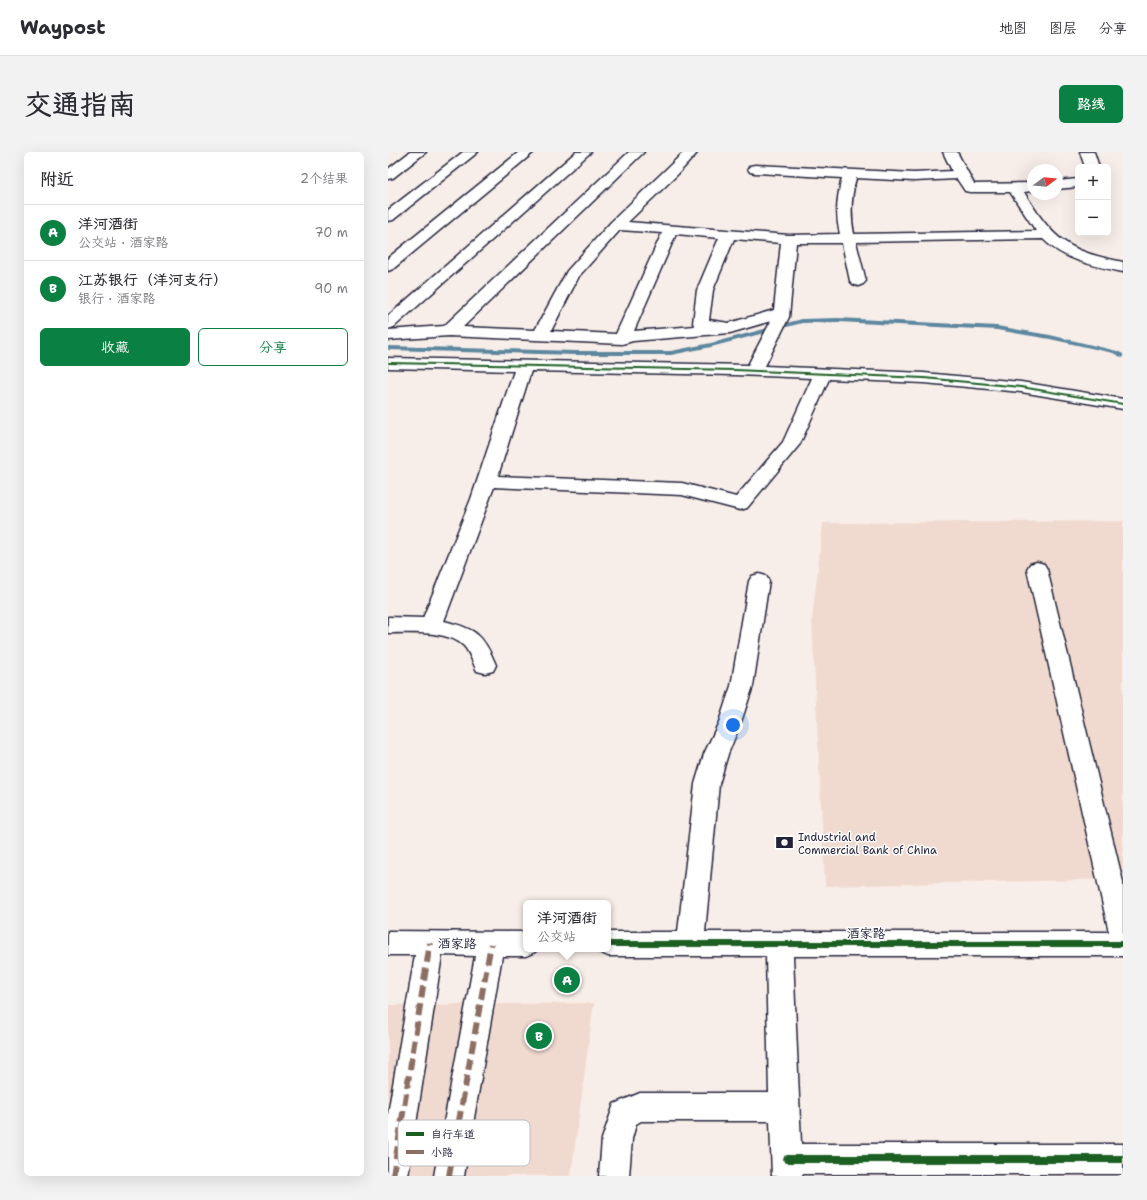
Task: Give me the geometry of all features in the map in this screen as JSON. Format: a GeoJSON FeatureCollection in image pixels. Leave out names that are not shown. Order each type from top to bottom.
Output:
{"type":"FeatureCollection","features":[{"type":"Feature","properties":{"kind":"street"},"geometry":{"type":"LineString","coordinates":[[388,175],[419,152]]}},
{"type":"Feature","properties":{"kind":"street"},"geometry":{"type":"LineString","coordinates":[[388,217],[471,152]]}},
{"type":"Feature","properties":{"kind":"street"},"geometry":{"type":"LineString","coordinates":[[388,266],[527,152]]}},
{"type":"Feature","properties":{"kind":"street"},"geometry":{"type":"LineString","coordinates":[[388,324],[584,152]]}},
{"type":"Feature","properties":{"kind":"street"},"geometry":{"type":"LineString","coordinates":[[449,331],[637,152]]}},
{"type":"Feature","properties":{"kind":"street"},"geometry":{"type":"LineString","coordinates":[[541,335],[572,274],[616,225],[673,172],[691,152]]}},
{"type":"Feature","properties":{"kind":"street"},"geometry":{"type":"LineString","coordinates":[[950,152],[961,175],[970,188],[1027,187]]}},
{"type":"Feature","properties":{"kind":"street"},"geometry":{"type":"LineString","coordinates":[[1087,152],[1091,164]]}},
{"type":"Feature","properties":{"kind":"street"},"geometry":{"type":"LineString","coordinates":[[755,169],[850,175],[914,177],[961,175]]}},
{"type":"Feature","properties":{"kind":"street"},"geometry":{"type":"LineString","coordinates":[[850,175],[844,198],[845,225],[858,280]]}},
{"type":"Feature","properties":{"kind":"street"},"geometry":{"type":"LineString","coordinates":[[1063,184],[1075,183]]}},
{"type":"Feature","properties":{"kind":"street"},"geometry":{"type":"LineString","coordinates":[[1015,188],[1034,219],[1062,248],[1088,258],[1123,268]]}},
{"type":"Feature","properties":{"kind":"street"},"geometry":{"type":"LineString","coordinates":[[616,225],[789,239],[1048,234]]}},
{"type":"Feature","properties":{"kind":"street"},"geometry":{"type":"LineString","coordinates":[[622,339],[671,230]]}},
{"type":"Feature","properties":{"kind":"street"},"geometry":{"type":"LineString","coordinates":[[728,235],[705,290],[701,323],[730,328]]}},
{"type":"Feature","properties":{"kind":"street"},"geometry":{"type":"LineString","coordinates":[[754,371],[778,322],[789,239]]}},
{"type":"Feature","properties":{"kind":"street"},"geometry":{"type":"LineString","coordinates":[[388,335],[449,331],[622,339],[630,336],[730,328],[778,322]]}},
{"type":"Feature","properties":{"kind":"street"},"geometry":{"type":"LineString","coordinates":[[388,363],[754,371],[924,378],[1021,387],[1123,404]]}},
{"type":"Feature","properties":{"kind":"street"},"geometry":{"type":"LineString","coordinates":[[431,626],[487,481],[524,365]]}},
{"type":"Feature","properties":{"kind":"street"},"geometry":{"type":"LineString","coordinates":[[487,481],[682,489],[740,504],[792,444],[823,374]]}},
{"type":"Feature","properties":{"kind":"street"},"geometry":{"type":"LineString","coordinates":[[1037,569],[1123,937]]}},
{"type":"Feature","properties":{"kind":"street"},"geometry":{"type":"LineString","coordinates":[[690,944],[707,784],[716,754],[730,722],[742,686],[759,581]]}},
{"type":"Feature","properties":{"kind":"street"},"geometry":{"type":"LineString","coordinates":[[388,625],[431,626],[467,634],[479,649],[485,665]]}},
{"type":"Feature","properties":{"kind":"street","name":"酒家路"},"geometry":{"type":"LineString","coordinates":[[388,943],[523,944]]}},
{"type":"Feature","properties":{"kind":"street"},"geometry":{"type":"LineString","coordinates":[[402,1120],[430,943]]}},
{"type":"Feature","properties":{"kind":"street"},"geometry":{"type":"LineString","coordinates":[[459,1120],[491,944]]}},
{"type":"Feature","properties":{"kind":"street","name":"酒家路"},"geometry":{"type":"LineString","coordinates":[[611,944],[1123,944]]}},
{"type":"Feature","properties":{"kind":"street"},"geometry":{"type":"LineString","coordinates":[[779,944],[787,1168],[1123,1159]]}},
{"type":"Feature","properties":{"kind":"street"},"geometry":{"type":"LineString","coordinates":[[614,1176],[617,1139],[624,1114],[640,1107],[785,1108]]}},
{"type":"Feature","properties":{"kind":"street"},"geometry":{"type":"LineString","coordinates":[[393,1176],[398,1145]]}},
{"type":"Feature","properties":{"kind":"street"},"geometry":{"type":"LineString","coordinates":[[449,1176],[451,1166]]}},
{"type":"Feature","properties":{"kind":"shaded area"},"geometry":{"type":"Polygon","coordinates":[[[1123,521],[1123,879],[825,886],[812,620],[823,523],[1123,521]]]}},
{"type":"Feature","properties":{"kind":"shaded area"},"geometry":{"type":"Polygon","coordinates":[[[594,1003],[571,1176],[388,1176],[388,1005],[594,1003]]]}},
{"type":"Feature","properties":{"kind":"waterway"},"geometry":{"type":"LineString","coordinates":[[388,348],[576,353],[671,353],[711,345],[802,321],[838,320],[997,328],[1050,337],[1115,352],[1123,356]]}},
{"type":"Feature","properties":{"kind":"marked path"},"geometry":{"type":"LineString","coordinates":[[402,1120],[430,943]]}},
{"type":"Feature","properties":{"kind":"marked path"},"geometry":{"type":"LineString","coordinates":[[459,1120],[491,944]]}},
{"type":"Feature","properties":{"kind":"marked path"},"geometry":{"type":"LineString","coordinates":[[393,1176],[398,1145]]}},
{"type":"Feature","properties":{"kind":"marked path"},"geometry":{"type":"LineString","coordinates":[[449,1176],[451,1166]]}},
{"type":"Feature","properties":{"kind":"cycle path"},"geometry":{"type":"LineString","coordinates":[[388,363],[735,370],[924,378],[1021,387],[1123,404]]}},
{"type":"Feature","properties":{"kind":"cycle path"},"geometry":{"type":"LineString","coordinates":[[611,944],[1123,944]]}},
{"type":"Feature","properties":{"kind":"cycle path"},"geometry":{"type":"LineString","coordinates":[[787,1159],[1123,1159]]}},
{"type":"Feature","properties":{"kind":"place","name":"Industrial and Commercial Bank of China"},"geometry":{"type":"Point","coordinates":[785,843]}},
{"type":"Feature","properties":{"kind":"place","name":"洋河酒街"},"geometry":{"type":"Point","coordinates":[567,980]}},
{"type":"Feature","properties":{"kind":"place","name":"江苏银行（洋河支行）"},"geometry":{"type":"Point","coordinates":[539,1036]}}]}
